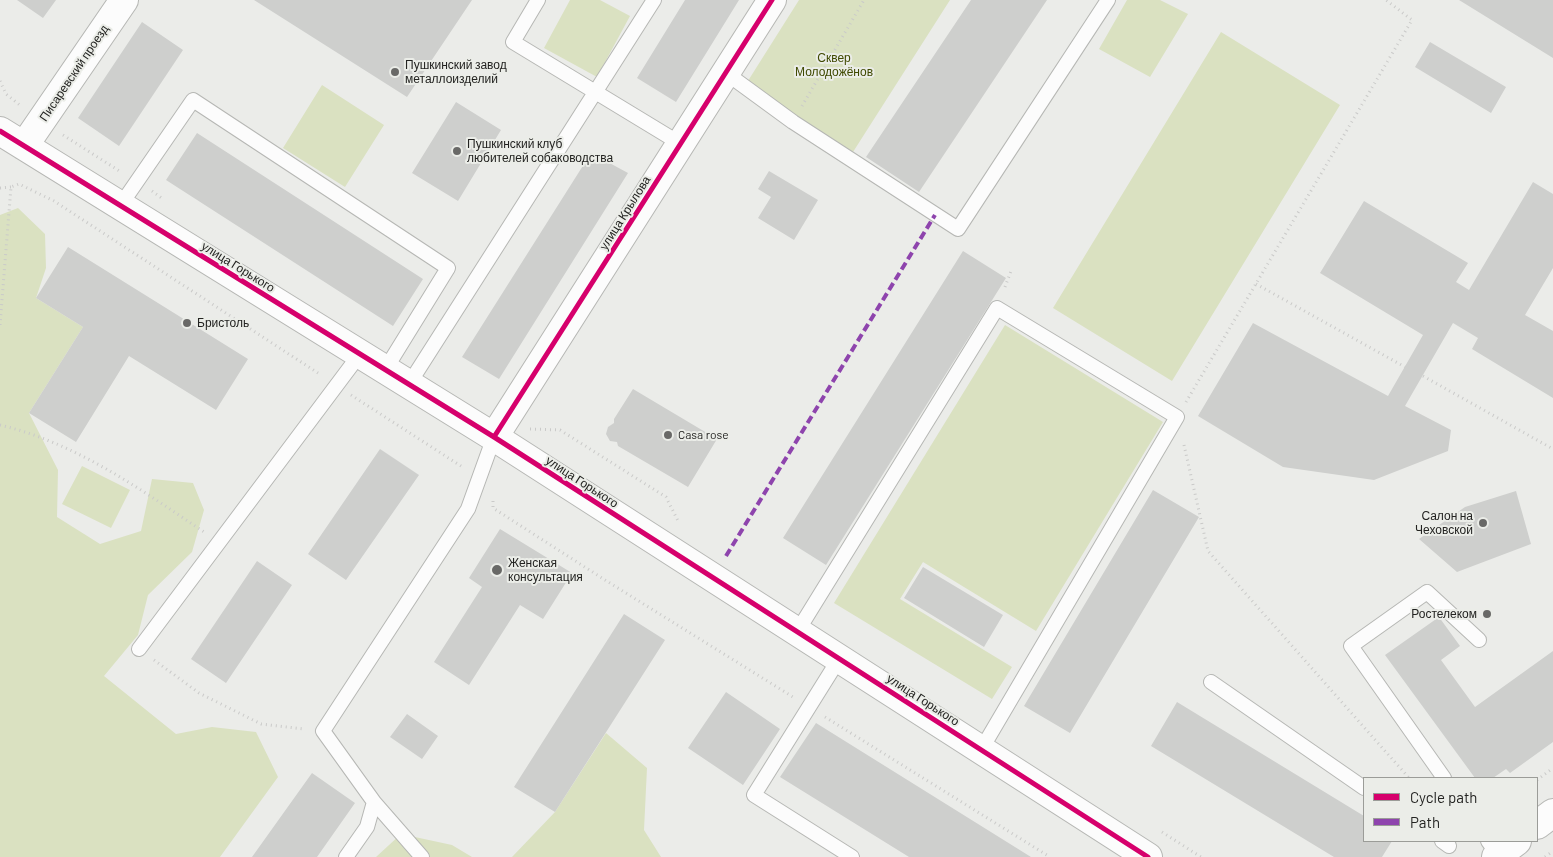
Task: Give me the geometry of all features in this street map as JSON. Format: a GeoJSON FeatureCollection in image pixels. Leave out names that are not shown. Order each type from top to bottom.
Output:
{"type":"FeatureCollection","features":[{"type":"Feature","properties":{"kind":"street","name":"Писаревский проезд"},"geometry":{"type":"LineString","coordinates":[[24,146],[124,0]]}},
{"type":"Feature","properties":{"kind":"street","name":"улица Крылова"},"geometry":{"type":"LineString","coordinates":[[494,437],[772,0]]}},
{"type":"Feature","properties":{"kind":"street","name":"улица Горького"},"geometry":{"type":"LineString","coordinates":[[0,131],[494,437],[1148,857]]}},
{"type":"Feature","properties":{"kind":"lane"},"geometry":{"type":"LineString","coordinates":[[538,0],[513,42],[681,144]]}},
{"type":"Feature","properties":{"kind":"lane"},"geometry":{"type":"LineString","coordinates":[[409,384],[654,0]]}},
{"type":"Feature","properties":{"kind":"lane"},"geometry":{"type":"LineString","coordinates":[[726,73],[793,122],[958,230],[1108,0]]}},
{"type":"Feature","properties":{"kind":"lane"},"geometry":{"type":"LineString","coordinates":[[120,206],[193,100],[448,268],[386,370]]}},
{"type":"Feature","properties":{"kind":"lane"},"geometry":{"type":"LineString","coordinates":[[797,632],[997,308],[1177,417],[981,750]]}},
{"type":"Feature","properties":{"kind":"lane"},"geometry":{"type":"LineString","coordinates":[[140,649],[360,354]]}},
{"type":"Feature","properties":{"kind":"lane"},"geometry":{"type":"LineString","coordinates":[[422,857],[374,802],[323,731],[468,509],[494,437]]}},
{"type":"Feature","properties":{"kind":"lane"},"geometry":{"type":"LineString","coordinates":[[1443,777],[1351,646],[1427,592],[1479,640]]}},
{"type":"Feature","properties":{"kind":"lane"},"geometry":{"type":"LineString","coordinates":[[839,659],[754,795],[852,857]]}},
{"type":"Feature","properties":{"kind":"lane"},"geometry":{"type":"LineString","coordinates":[[1210,682],[1363,787]]}},
{"type":"Feature","properties":{"kind":"lane"},"geometry":{"type":"LineString","coordinates":[[346,857],[366,827],[374,802]]}},
{"type":"Feature","properties":{"kind":"path"},"geometry":{"type":"LineString","coordinates":[[793,122],[864,0]]}},
{"type":"Feature","properties":{"kind":"path"},"geometry":{"type":"LineString","coordinates":[[1386,0],[1412,20],[1177,417],[1208,551],[1408,777]]}},
{"type":"Feature","properties":{"kind":"path"},"geometry":{"type":"LineString","coordinates":[[0,188],[11,187]]}},
{"type":"Feature","properties":{"kind":"path"},"geometry":{"type":"LineString","coordinates":[[1005,287],[1012,271]]}},
{"type":"Feature","properties":{"kind":"path"},"geometry":{"type":"LineString","coordinates":[[1256,284],[1405,366]]}},
{"type":"Feature","properties":{"kind":"path"},"geometry":{"type":"LineString","coordinates":[[1423,376],[1553,449]]}},
{"type":"Feature","properties":{"kind":"path"},"geometry":{"type":"LineString","coordinates":[[0,425],[25,431],[79,454],[135,486],[219,543]]}},
{"type":"Feature","properties":{"kind":"path"},"geometry":{"type":"LineString","coordinates":[[140,649],[199,693],[261,724],[323,731]]}},
{"type":"Feature","properties":{"kind":"path"},"geometry":{"type":"LineString","coordinates":[[1538,779],[1553,768]]}},
{"type":"Feature","properties":{"kind":"path"},"geometry":{"type":"LineString","coordinates":[[1545,857],[1553,851]]}},
{"type":"Feature","properties":{"kind":"green space"},"geometry":{"type":"Polygon","coordinates":[[[570,0],[600,0],[630,16],[597,77],[544,48],[570,0]]]}},
{"type":"Feature","properties":{"kind":"green space","name":"Сквер Молодожёнов"},"geometry":{"type":"Polygon","coordinates":[[[799,0],[950,0],[853,152],[746,84],[799,0]]]}},
{"type":"Feature","properties":{"kind":"green space"},"geometry":{"type":"Polygon","coordinates":[[[1127,0],[1160,0],[1188,14],[1150,77],[1099,49],[1127,0]]]}},
{"type":"Feature","properties":{"kind":"green space"},"geometry":{"type":"Polygon","coordinates":[[[1221,32],[1340,105],[1172,381],[1053,308],[1221,32]]]}},
{"type":"Feature","properties":{"kind":"green space"},"geometry":{"type":"Polygon","coordinates":[[[322,85],[384,125],[345,187],[283,148],[322,85]]]}},
{"type":"Feature","properties":{"kind":"green space"},"geometry":{"type":"Polygon","coordinates":[[[18,208],[45,234],[46,268],[36,298],[83,327],[29,413],[58,470],[57,517],[100,544],[141,531],[152,479],[193,483],[204,510],[192,552],[148,595],[138,635],[104,676],[176,734],[212,727],[256,732],[278,777],[220,857],[0,857],[0,215],[18,208]]]}},
{"type":"Feature","properties":{"kind":"green space"},"geometry":{"type":"Polygon","coordinates":[[[1005,325],[1163,422],[1036,631],[923,562],[900,599],[1012,667],[992,699],[834,603],[1005,325]]]}},
{"type":"Feature","properties":{"kind":"green space"},"geometry":{"type":"Polygon","coordinates":[[[82,466],[130,490],[111,528],[62,504],[82,466]]]}},
{"type":"Feature","properties":{"kind":"green space"},"geometry":{"type":"Polygon","coordinates":[[[606,733],[647,768],[644,830],[661,857],[512,857],[555,812],[606,733]]]}},
{"type":"Feature","properties":{"kind":"green space"},"geometry":{"type":"Polygon","coordinates":[[[401,834],[452,845],[472,857],[376,857],[401,834]]]}},
{"type":"Feature","properties":{"kind":"building"},"geometry":{"type":"Polygon","coordinates":[[[17,0],[56,0],[43,18],[17,0]]]}},
{"type":"Feature","properties":{"kind":"building","name":"Пушкинский завод металлоизделий"},"geometry":{"type":"Polygon","coordinates":[[[254,0],[472,0],[407,97],[254,0]]]}},
{"type":"Feature","properties":{"kind":"building"},"geometry":{"type":"Polygon","coordinates":[[[685,0],[739,0],[676,102],[637,78],[685,0]]]}},
{"type":"Feature","properties":{"kind":"building"},"geometry":{"type":"Polygon","coordinates":[[[971,0],[1047,0],[919,192],[866,157],[971,0]]]}},
{"type":"Feature","properties":{"kind":"building"},"geometry":{"type":"Polygon","coordinates":[[[1459,0],[1553,0],[1553,58],[1459,0]]]}},
{"type":"Feature","properties":{"kind":"building"},"geometry":{"type":"Polygon","coordinates":[[[142,22],[183,50],[119,146],[78,118],[142,22]]]}},
{"type":"Feature","properties":{"kind":"building"},"geometry":{"type":"Polygon","coordinates":[[[1430,42],[1506,87],[1491,113],[1415,67],[1430,42]]]}},
{"type":"Feature","properties":{"kind":"building","name":"Пушкинский клуб любителей собаководства"},"geometry":{"type":"Polygon","coordinates":[[[456,102],[501,130],[458,201],[412,173],[456,102]]]}},
{"type":"Feature","properties":{"kind":"building"},"geometry":{"type":"Polygon","coordinates":[[[197,133],[423,279],[393,326],[166,180],[197,133]]]}},
{"type":"Feature","properties":{"kind":"building"},"geometry":{"type":"Polygon","coordinates":[[[591,153],[628,173],[499,379],[462,357],[591,153]]]}},
{"type":"Feature","properties":{"kind":"building"},"geometry":{"type":"Polygon","coordinates":[[[769,171],[818,200],[794,240],[758,218],[771,197],[758,189],[769,171]]]}},
{"type":"Feature","properties":{"kind":"building"},"geometry":{"type":"Polygon","coordinates":[[[1533,182],[1553,194],[1553,268],[1525,315],[1553,331],[1553,398],[1472,349],[1478,338],[1453,323],[1405,406],[1451,430],[1448,451],[1374,480],[1283,467],[1198,416],[1253,323],[1388,396],[1423,335],[1320,273],[1364,201],[1468,263],[1456,282],[1469,290],[1533,182]]]}},
{"type":"Feature","properties":{"kind":"building"},"geometry":{"type":"Polygon","coordinates":[[[68,247],[248,359],[216,410],[129,356],[76,442],[29,413],[83,327],[36,298],[68,247]]]}},
{"type":"Feature","properties":{"kind":"building"},"geometry":{"type":"Polygon","coordinates":[[[963,251],[1006,278],[826,565],[783,538],[963,251]]]}},
{"type":"Feature","properties":{"kind":"building","name":"Casa rose"},"geometry":{"type":"Polygon","coordinates":[[[633,389],[717,439],[688,487],[618,446],[617,442],[610,441],[606,434],[608,427],[614,423],[614,419],[633,389]]]}},
{"type":"Feature","properties":{"kind":"building"},"geometry":{"type":"Polygon","coordinates":[[[380,449],[419,475],[346,580],[308,554],[380,449]]]}},
{"type":"Feature","properties":{"kind":"building"},"geometry":{"type":"Polygon","coordinates":[[[1153,490],[1199,517],[1070,733],[1024,706],[1153,490]]]}},
{"type":"Feature","properties":{"kind":"building","name":"Салон на Чеховской"},"geometry":{"type":"Polygon","coordinates":[[[1516,491],[1531,544],[1457,572],[1419,539],[1465,507],[1516,491]]]}},
{"type":"Feature","properties":{"kind":"building"},"geometry":{"type":"Polygon","coordinates":[[[500,529],[572,573],[543,619],[520,605],[469,685],[434,662],[482,587],[469,578],[500,529]]]}},
{"type":"Feature","properties":{"kind":"building"},"geometry":{"type":"Polygon","coordinates":[[[257,561],[292,585],[226,683],[191,659],[257,561]]]}},
{"type":"Feature","properties":{"kind":"building"},"geometry":{"type":"Polygon","coordinates":[[[923,567],[1003,615],[984,647],[904,598],[923,567]]]}},
{"type":"Feature","properties":{"kind":"building"},"geometry":{"type":"Polygon","coordinates":[[[624,614],[665,640],[555,812],[514,787],[624,614]]]}},
{"type":"Feature","properties":{"kind":"building"},"geometry":{"type":"Polygon","coordinates":[[[1439,617],[1460,646],[1441,660],[1475,707],[1553,651],[1553,742],[1510,773],[1506,769],[1494,777],[1474,777],[1385,655],[1439,617]]]}},
{"type":"Feature","properties":{"kind":"building"},"geometry":{"type":"Polygon","coordinates":[[[726,692],[780,729],[743,785],[688,748],[726,692]]]}},
{"type":"Feature","properties":{"kind":"building"},"geometry":{"type":"Polygon","coordinates":[[[1177,702],[1363,815],[1363,842],[1391,842],[1382,857],[1334,857],[1151,746],[1177,702]]]}},
{"type":"Feature","properties":{"kind":"building"},"geometry":{"type":"Polygon","coordinates":[[[407,714],[438,736],[422,759],[390,737],[407,714]]]}},
{"type":"Feature","properties":{"kind":"building"},"geometry":{"type":"Polygon","coordinates":[[[816,723],[1031,857],[909,857],[780,777],[816,723]]]}},
{"type":"Feature","properties":{"kind":"building"},"geometry":{"type":"Polygon","coordinates":[[[312,773],[355,803],[317,857],[252,857],[312,773]]]}},
{"type":"Feature","properties":{"kind":"marked path"},"geometry":{"type":"LineString","coordinates":[[726,556],[935,215]]}},
{"type":"Feature","properties":{"kind":"cycle path"},"geometry":{"type":"LineString","coordinates":[[494,437],[772,0]]}},
{"type":"Feature","properties":{"kind":"cycle path"},"geometry":{"type":"LineString","coordinates":[[0,131],[494,437],[1148,857]]}},
{"type":"Feature","properties":{"kind":"place","name":"Пушкинский завод металлоизделий"},"geometry":{"type":"Point","coordinates":[395,72]}},
{"type":"Feature","properties":{"kind":"place","name":"Пушкинский клуб любителей собаководства"},"geometry":{"type":"Point","coordinates":[457,151]}},
{"type":"Feature","properties":{"kind":"place","name":"Бристоль"},"geometry":{"type":"Point","coordinates":[187,323]}},
{"type":"Feature","properties":{"kind":"place","name":"Casa rose"},"geometry":{"type":"Point","coordinates":[668,435]}},
{"type":"Feature","properties":{"kind":"place","name":"Салон на Чеховской"},"geometry":{"type":"Point","coordinates":[1483,523]}},
{"type":"Feature","properties":{"kind":"place","name":"Женская консультация"},"geometry":{"type":"Point","coordinates":[497,570]}},
{"type":"Feature","properties":{"kind":"place","name":"Ростелеком"},"geometry":{"type":"Point","coordinates":[1487,614]}}]}
